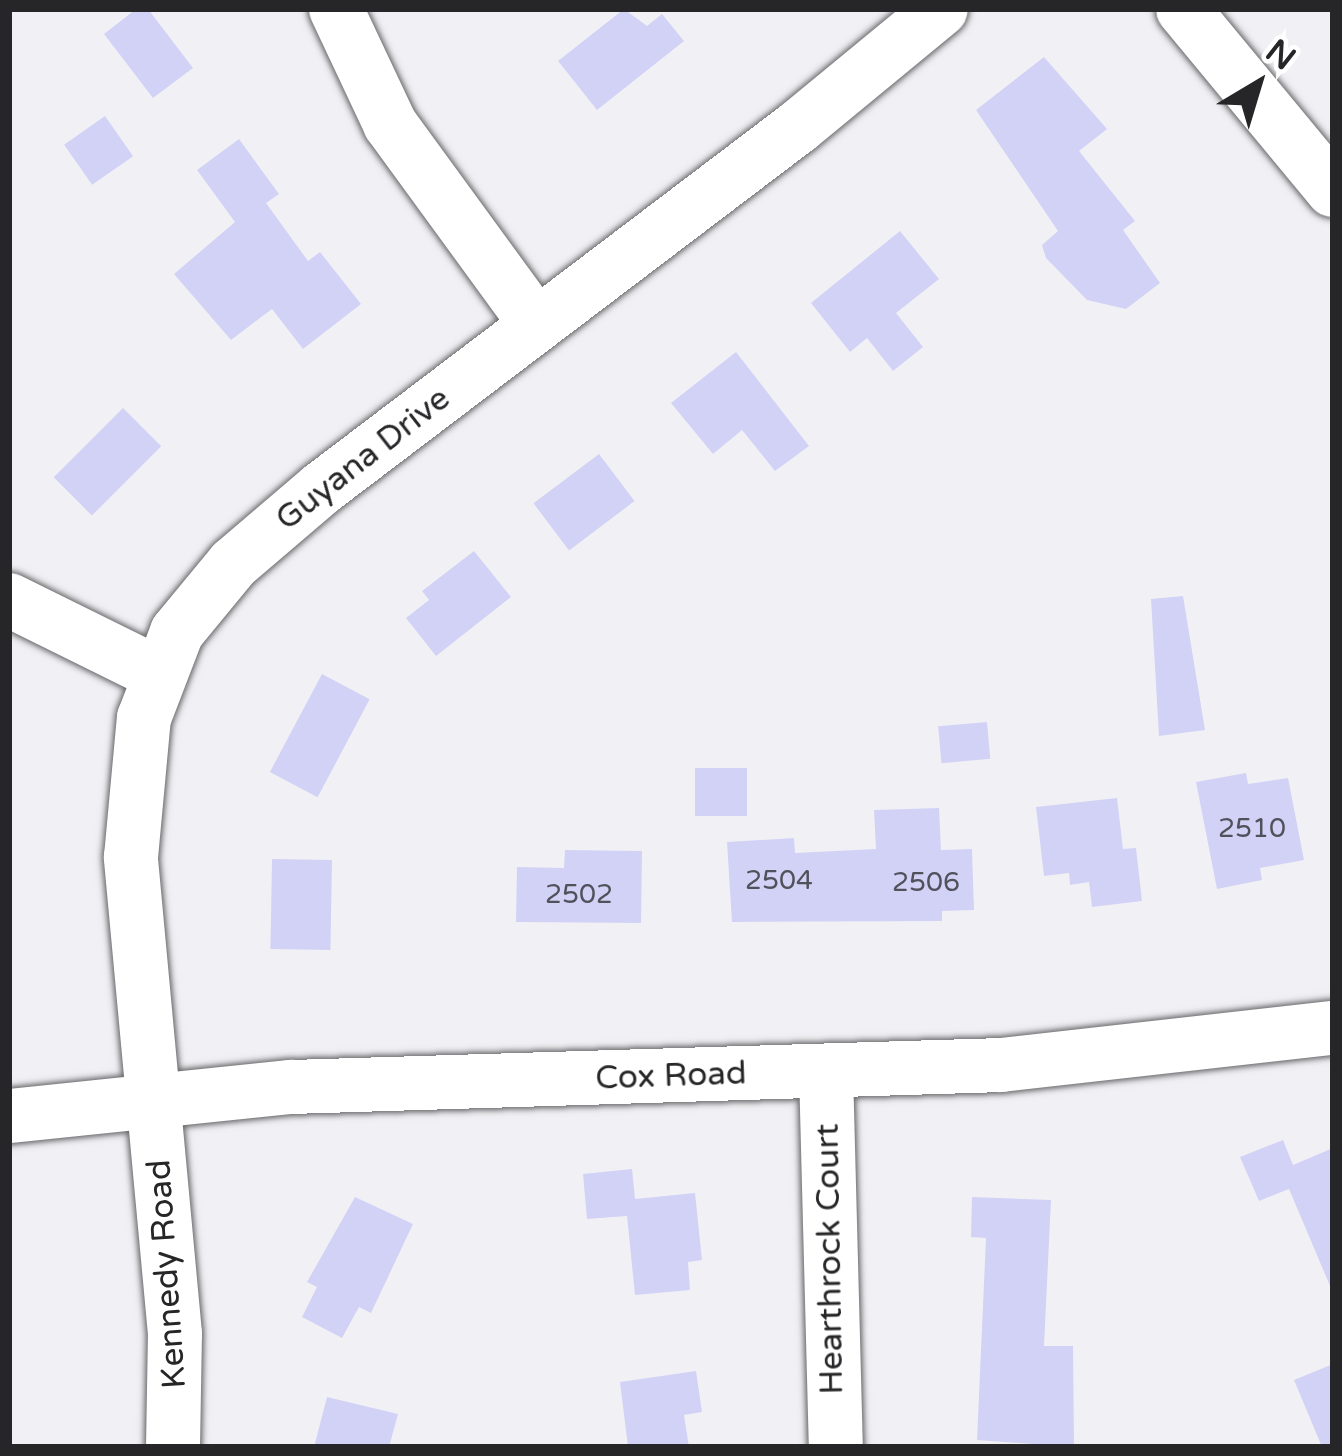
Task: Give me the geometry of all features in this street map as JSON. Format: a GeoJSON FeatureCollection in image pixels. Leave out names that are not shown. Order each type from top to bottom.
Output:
{"type":"FeatureCollection","features":[{"type":"Feature","properties":{"kind":"street"},"geometry":{"type":"LineString","coordinates":[[336,9],[390,124],[536,324]]}},
{"type":"Feature","properties":{"kind":"street","name":"Guyana Drive"},"geometry":{"type":"LineString","coordinates":[[154,1101],[131,857],[135,781],[157,674],[177,632],[233,564],[941,9]]}},
{"type":"Feature","properties":{"kind":"street"},"geometry":{"type":"LineString","coordinates":[[1183,9],[1333,190]]}},
{"type":"Feature","properties":{"kind":"street"},"geometry":{"type":"LineString","coordinates":[[9,600],[157,674]]}},
{"type":"Feature","properties":{"kind":"street","name":"Cox Road"},"geometry":{"type":"LineString","coordinates":[[9,1117],[291,1087],[826,1071],[1139,1054],[1333,1028]]}},
{"type":"Feature","properties":{"kind":"street","name":"Hearthrock Court"},"geometry":{"type":"LineString","coordinates":[[826,1071],[836,1447]]}},
{"type":"Feature","properties":{"kind":"street","name":"Kennedy Road"},"geometry":{"type":"LineString","coordinates":[[154,1101],[175,1334],[173,1447]]}},
{"type":"Feature","properties":{"kind":"building"},"geometry":{"type":"Polygon","coordinates":[[[136,9],[148,9],[193,68],[153,98],[104,34],[136,9]]]}},
{"type":"Feature","properties":{"kind":"building"},"geometry":{"type":"Polygon","coordinates":[[[624,9],[647,26],[662,14],[684,41],[597,110],[558,61],[624,9]]]}},
{"type":"Feature","properties":{"kind":"building"},"geometry":{"type":"Polygon","coordinates":[[[1044,57],[1107,129],[1079,151],[1135,221],[1123,230],[1160,283],[1126,309],[1087,300],[1046,258],[1042,245],[1058,231],[976,110],[1044,57]]]}},
{"type":"Feature","properties":{"kind":"building"},"geometry":{"type":"Polygon","coordinates":[[[105,116],[133,156],[92,185],[64,145],[105,116]]]}},
{"type":"Feature","properties":{"kind":"building"},"geometry":{"type":"Polygon","coordinates":[[[239,139],[279,194],[266,203],[308,261],[320,252],[361,304],[303,349],[272,309],[231,340],[174,274],[235,222],[197,170],[239,139]]]}},
{"type":"Feature","properties":{"kind":"building"},"geometry":{"type":"Polygon","coordinates":[[[900,231],[939,279],[896,313],[923,347],[893,371],[867,338],[850,352],[811,303],[900,231]]]}},
{"type":"Feature","properties":{"kind":"building"},"geometry":{"type":"Polygon","coordinates":[[[736,352],[809,446],[775,471],[742,430],[713,454],[671,403],[736,352]]]}},
{"type":"Feature","properties":{"kind":"building"},"geometry":{"type":"Polygon","coordinates":[[[123,408],[161,446],[92,515],[54,477],[123,408]]]}},
{"type":"Feature","properties":{"kind":"building"},"geometry":{"type":"Polygon","coordinates":[[[599,454],[635,501],[569,550],[534,503],[599,454]]]}},
{"type":"Feature","properties":{"kind":"building"},"geometry":{"type":"Polygon","coordinates":[[[474,551],[511,597],[436,656],[406,618],[429,600],[422,591],[474,551]]]}},
{"type":"Feature","properties":{"kind":"building"},"geometry":{"type":"Polygon","coordinates":[[[1183,596],[1205,730],[1159,736],[1151,599],[1183,596]]]}},
{"type":"Feature","properties":{"kind":"building"},"geometry":{"type":"Polygon","coordinates":[[[322,674],[370,699],[318,797],[270,772],[322,674]]]}},
{"type":"Feature","properties":{"kind":"building"},"geometry":{"type":"Polygon","coordinates":[[[987,722],[990,759],[941,763],[938,726],[987,722]]]}},
{"type":"Feature","properties":{"kind":"building"},"geometry":{"type":"Polygon","coordinates":[[[695,768],[747,768],[747,816],[695,816],[695,768]]]}},
{"type":"Feature","properties":{"kind":"building"},"geometry":{"type":"Polygon","coordinates":[[[1246,773],[1248,784],[1288,778],[1304,860],[1260,868],[1262,880],[1217,889],[1196,782],[1246,773]]]}},
{"type":"Feature","properties":{"kind":"building"},"geometry":{"type":"Polygon","coordinates":[[[1117,798],[1123,849],[1136,848],[1142,901],[1092,907],[1089,882],[1070,885],[1069,873],[1044,876],[1036,807],[1117,798]]]}},
{"type":"Feature","properties":{"kind":"building"},"geometry":{"type":"Polygon","coordinates":[[[939,808],[941,850],[972,849],[974,910],[942,911],[942,921],[732,922],[727,842],[794,838],[795,853],[876,849],[874,810],[939,808]]]}},
{"type":"Feature","properties":{"kind":"building"},"geometry":{"type":"Polygon","coordinates":[[[565,850],[642,851],[641,923],[516,922],[517,867],[564,868],[565,850]]]}},
{"type":"Feature","properties":{"kind":"building"},"geometry":{"type":"Polygon","coordinates":[[[272,859],[332,860],[330,950],[270,949],[272,859]]]}},
{"type":"Feature","properties":{"kind":"building"},"geometry":{"type":"Polygon","coordinates":[[[1283,1140],[1293,1165],[1333,1148],[1333,1293],[1289,1189],[1259,1201],[1240,1157],[1283,1140]]]}},
{"type":"Feature","properties":{"kind":"building"},"geometry":{"type":"Polygon","coordinates":[[[632,1169],[635,1199],[695,1193],[702,1260],[688,1262],[690,1290],[635,1295],[627,1216],[587,1219],[583,1174],[632,1169]]]}},
{"type":"Feature","properties":{"kind":"building"},"geometry":{"type":"Polygon","coordinates":[[[355,1197],[413,1224],[371,1313],[359,1307],[342,1338],[302,1317],[317,1287],[307,1282],[355,1197]]]}},
{"type":"Feature","properties":{"kind":"building"},"geometry":{"type":"Polygon","coordinates":[[[972,1197],[1051,1200],[1044,1346],[1073,1346],[1074,1447],[977,1440],[986,1238],[971,1237],[972,1197]]]}},
{"type":"Feature","properties":{"kind":"building"},"geometry":{"type":"Polygon","coordinates":[[[1333,1364],[1333,1447],[1322,1447],[1294,1380],[1333,1364]]]}},
{"type":"Feature","properties":{"kind":"building"},"geometry":{"type":"Polygon","coordinates":[[[696,1371],[702,1412],[684,1415],[689,1447],[628,1447],[620,1382],[696,1371]]]}},
{"type":"Feature","properties":{"kind":"building"},"geometry":{"type":"Polygon","coordinates":[[[327,1397],[398,1414],[389,1447],[314,1447],[327,1397]]]}}]}
